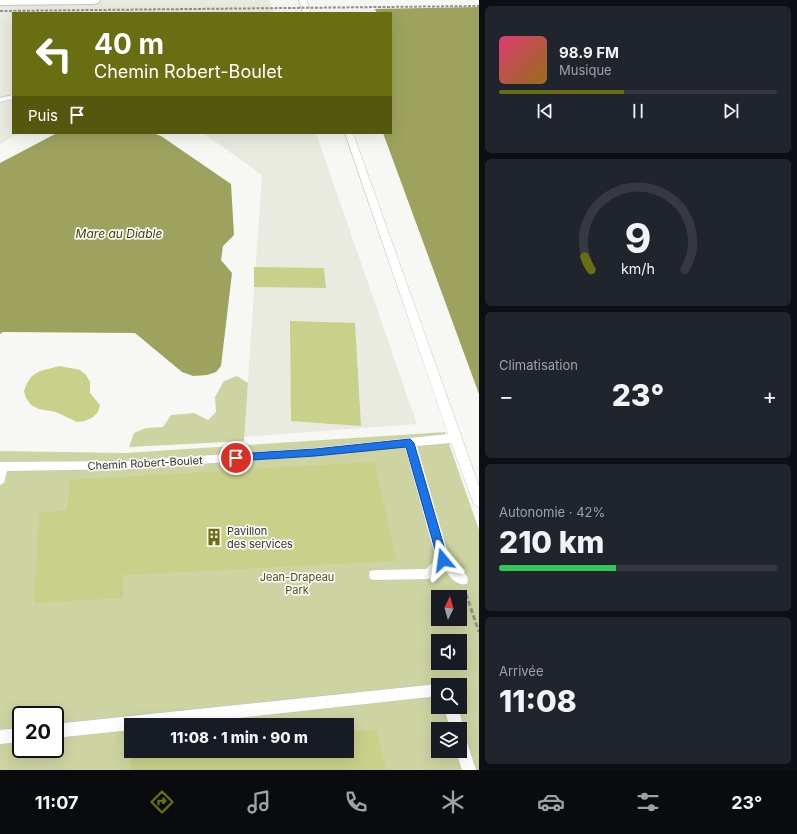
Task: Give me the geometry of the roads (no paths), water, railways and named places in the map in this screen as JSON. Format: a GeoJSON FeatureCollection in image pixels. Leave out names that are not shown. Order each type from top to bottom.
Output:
{"type":"FeatureCollection","features":[{"type":"Feature","properties":{"kind":"main road"},"geometry":{"type":"LineString","coordinates":[[0,1],[93,0]]}},
{"type":"Feature","properties":{"kind":"lane"},"geometry":{"type":"LineString","coordinates":[[303,0],[307,12]]}},
{"type":"Feature","properties":{"kind":"lane"},"geometry":{"type":"LineString","coordinates":[[0,100],[12,97]]}},
{"type":"Feature","properties":{"kind":"lane"},"geometry":{"type":"LineString","coordinates":[[349,134],[455,438],[479,502]]}},
{"type":"Feature","properties":{"kind":"lane","name":"Chemin Robert-Boulet"},"geometry":{"type":"LineString","coordinates":[[1,467],[127,465],[315,452],[455,438]]}},
{"type":"Feature","properties":{"kind":"lane"},"geometry":{"type":"LineString","coordinates":[[410,443],[443,560],[462,580]]}},
{"type":"Feature","properties":{"kind":"lane"},"geometry":{"type":"LineString","coordinates":[[0,480],[1,467]]}},
{"type":"Feature","properties":{"kind":"lane"},"geometry":{"type":"LineString","coordinates":[[375,575],[429,574],[443,560]]}},
{"type":"Feature","properties":{"kind":"lane"},"geometry":{"type":"LineString","coordinates":[[64,730],[431,691]]}},
{"type":"Feature","properties":{"kind":"lane"},"geometry":{"type":"LineString","coordinates":[[0,737],[12,736]]}},
{"type":"Feature","properties":{"kind":"lane"},"geometry":{"type":"LineString","coordinates":[[465,758],[468,770]]}},
{"type":"Feature","properties":{"kind":"water"},"geometry":{"type":"Polygon","coordinates":[[[370,0],[479,0],[479,394],[383,134],[392,134],[392,12],[376,12],[370,0]]]}},
{"type":"Feature","properties":{"kind":"water","name":"Mare au Diable"},"geometry":{"type":"Polygon","coordinates":[[[55,134],[156,134],[161,136],[231,184],[234,235],[223,246],[221,260],[232,273],[221,366],[216,372],[207,375],[193,376],[182,372],[135,333],[3,332],[0,334],[0,163],[55,134]]]}},
{"type":"Feature","properties":{"kind":"place","name":"Pavillon des services"},"geometry":{"type":"Point","coordinates":[214,537]}},
{"type":"Feature","properties":{"kind":"park label","name":"Jean-Drapeau Park"},"geometry":{"type":"Point","coordinates":[297,583]}}]}
